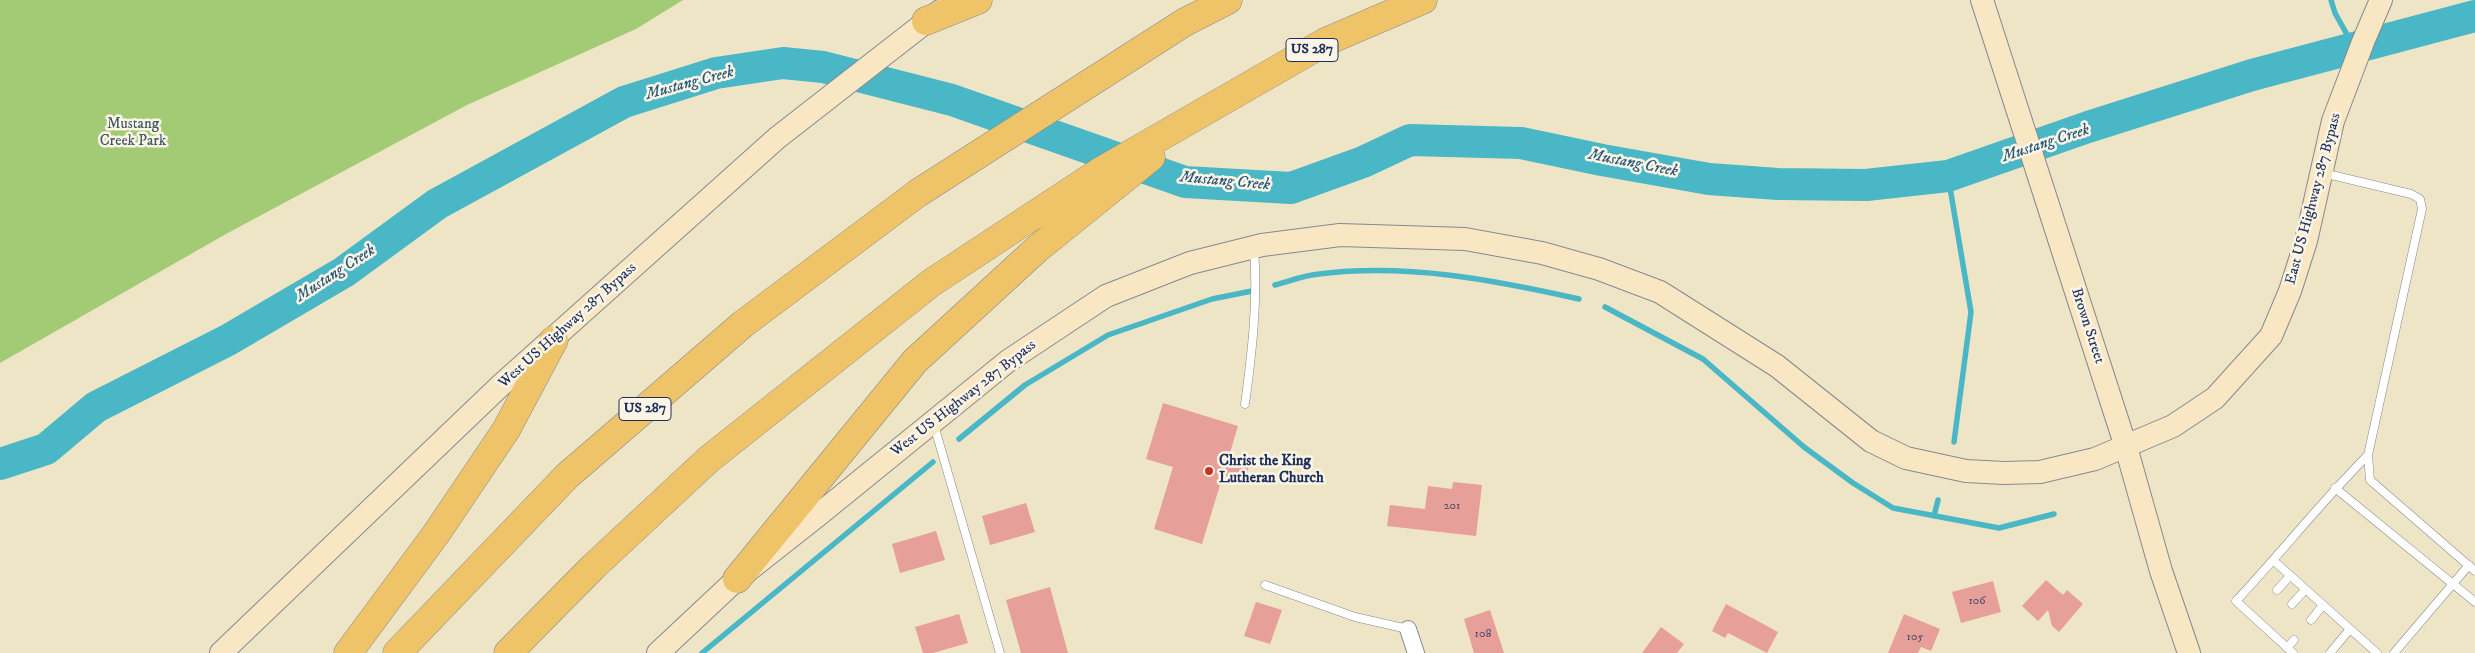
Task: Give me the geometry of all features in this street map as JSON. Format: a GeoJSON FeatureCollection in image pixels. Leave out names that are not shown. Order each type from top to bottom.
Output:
{"type":"FeatureCollection","features":[{"type":"Feature","properties":{"kind":"highway"},"geometry":{"type":"LineString","coordinates":[[918,27],[978,0]]}},
{"type":"Feature","properties":{"kind":"highway","name":"US 287"},"geometry":{"type":"LineString","coordinates":[[397,653],[567,476],[744,324],[918,194],[1185,22],[1228,0]]}},
{"type":"Feature","properties":{"kind":"highway","name":"US 287"},"geometry":{"type":"LineString","coordinates":[[508,653],[593,567],[709,459],[931,283],[1025,219],[1101,171],[1207,112],[1325,42],[1423,0]]}},
{"type":"Feature","properties":{"kind":"highway"},"geometry":{"type":"LineString","coordinates":[[737,579],[914,362],[1037,249],[1207,112]]}},
{"type":"Feature","properties":{"kind":"highway"},"geometry":{"type":"LineString","coordinates":[[348,653],[436,534],[506,430],[554,340]]}},
{"type":"Feature","properties":{"kind":"main road","name":"West US Highway 287 Bypass"},"geometry":{"type":"LineString","coordinates":[[221,653],[501,385],[554,340],[777,138],[954,0]]}},
{"type":"Feature","properties":{"kind":"main road","name":"Brown Street"},"geometry":{"type":"LineString","coordinates":[[1982,0],[2126,447],[2161,571],[2189,653]]}},
{"type":"Feature","properties":{"kind":"main road","name":"East US Highway 287 Bypass"},"geometry":{"type":"LineString","coordinates":[[2126,447],[2146,436],[2173,426],[2216,398],[2271,336],[2290,291],[2306,241],[2333,121],[2381,0]]}},
{"type":"Feature","properties":{"kind":"main road","name":"West US Highway 287 Bypass"},"geometry":{"type":"LineString","coordinates":[[658,653],[737,579],[1008,361],[1106,296],[1190,263],[1254,248],[1340,235],[1465,239],[1542,253],[1599,269],[1660,292],[1708,320],[1778,366],[1871,441],[1906,458],[1966,471],[2040,472],[2095,459],[2126,447]]}},
{"type":"Feature","properties":{"kind":"street"},"geometry":{"type":"LineString","coordinates":[[1408,629],[1416,653]]}},
{"type":"Feature","properties":{"kind":"lane"},"geometry":{"type":"LineString","coordinates":[[2322,172],[2411,194],[2420,199],[2422,209],[2368,455],[2370,480],[2472,568],[2453,584],[2394,653]]}},
{"type":"Feature","properties":{"kind":"lane"},"geometry":{"type":"LineString","coordinates":[[1245,404],[1254,332],[1257,280],[1254,248]]}},
{"type":"Feature","properties":{"kind":"lane"},"geometry":{"type":"LineString","coordinates":[[933,422],[1000,653]]}},
{"type":"Feature","properties":{"kind":"lane"},"geometry":{"type":"LineString","coordinates":[[2294,640],[2290,650],[2236,601],[2274,562],[2335,488],[2368,455]]}},
{"type":"Feature","properties":{"kind":"lane"},"geometry":{"type":"LineString","coordinates":[[2335,488],[2475,602]]}},
{"type":"Feature","properties":{"kind":"lane"},"geometry":{"type":"LineString","coordinates":[[2274,562],[2350,629],[2367,650],[2376,653]]}},
{"type":"Feature","properties":{"kind":"lane"},"geometry":{"type":"LineString","coordinates":[[2277,590],[2290,576]]}},
{"type":"Feature","properties":{"kind":"lane"},"geometry":{"type":"LineString","coordinates":[[1265,585],[1355,617],[1408,629]]}},
{"type":"Feature","properties":{"kind":"lane"},"geometry":{"type":"LineString","coordinates":[[2292,604],[2305,590]]}},
{"type":"Feature","properties":{"kind":"lane"},"geometry":{"type":"LineString","coordinates":[[2311,620],[2323,605]]}},
{"type":"Feature","properties":{"kind":"lane"},"geometry":{"type":"LineString","coordinates":[[2254,617],[2260,611]]}},
{"type":"Feature","properties":{"kind":"lane"},"geometry":{"type":"LineString","coordinates":[[2269,630],[2275,623]]}},
{"type":"Feature","properties":{"kind":"lane"},"geometry":{"type":"LineString","coordinates":[[2330,653],[2350,629]]}},
{"type":"Feature","properties":{"kind":"green space","name":"Mustang Creek Park"},"geometry":{"type":"Polygon","coordinates":[[[0,0],[683,0],[636,29],[467,105],[226,234],[0,363],[0,0]]]}},
{"type":"Feature","properties":{"kind":"building","name":"Christ the King Lutheran Church"},"geometry":{"type":"Polygon","coordinates":[[[1163,403],[1238,426],[1229,456],[1250,463],[1244,482],[1223,475],[1202,544],[1154,529],[1173,467],[1146,459],[1163,403]]]}},
{"type":"Feature","properties":{"kind":"building"},"geometry":{"type":"Polygon","coordinates":[[[1453,482],[1482,485],[1476,536],[1387,526],[1390,505],[1425,509],[1428,486],[1452,489],[1453,482]]]}},
{"type":"Feature","properties":{"kind":"building"},"geometry":{"type":"Polygon","coordinates":[[[1026,503],[1035,532],[990,545],[982,516],[1026,503]]]}},
{"type":"Feature","properties":{"kind":"building"},"geometry":{"type":"Polygon","coordinates":[[[936,531],[945,560],[900,573],[892,544],[936,531]]]}},
{"type":"Feature","properties":{"kind":"building"},"geometry":{"type":"Polygon","coordinates":[[[2046,580],[2063,595],[2067,590],[2083,604],[2059,632],[2052,626],[2048,610],[2038,621],[2022,606],[2046,580]]]}},
{"type":"Feature","properties":{"kind":"building"},"geometry":{"type":"Polygon","coordinates":[[[1993,581],[2001,612],[1961,623],[1952,592],[1993,581]]]}},
{"type":"Feature","properties":{"kind":"building"},"geometry":{"type":"Polygon","coordinates":[[[1050,587],[1068,653],[1021,653],[1006,600],[1050,587]]]}},
{"type":"Feature","properties":{"kind":"building"},"geometry":{"type":"Polygon","coordinates":[[[1256,602],[1282,610],[1270,644],[1244,636],[1256,602]]]}},
{"type":"Feature","properties":{"kind":"building"},"geometry":{"type":"Polygon","coordinates":[[[1726,604],[1778,632],[1767,653],[1728,633],[1725,638],[1712,631],[1726,604]]]}},
{"type":"Feature","properties":{"kind":"building"},"geometry":{"type":"Polygon","coordinates":[[[1490,610],[1504,653],[1474,653],[1464,619],[1490,610]]]}},
{"type":"Feature","properties":{"kind":"building"},"geometry":{"type":"Polygon","coordinates":[[[959,614],[968,643],[933,653],[923,653],[915,627],[959,614]]]}},
{"type":"Feature","properties":{"kind":"building"},"geometry":{"type":"Polygon","coordinates":[[[1904,614],[1940,629],[1931,651],[1921,647],[1918,653],[1888,653],[1904,614]]]}},
{"type":"Feature","properties":{"kind":"building"},"geometry":{"type":"Polygon","coordinates":[[[1661,627],[1684,644],[1677,653],[1642,653],[1661,627]]]}},
{"type":"Feature","properties":{"kind":"waterway"},"geometry":{"type":"LineString","coordinates":[[2331,0],[2335,13],[2354,47]]}},
{"type":"Feature","properties":{"kind":"waterway","name":"Mustang Creek"},"geometry":{"type":"LineString","coordinates":[[0,464],[46,449],[96,407],[228,340],[344,272],[437,204],[624,102],[716,73],[783,63],[823,67],[952,100],[1185,182],[1291,188],[1363,162],[1410,140],[1521,143],[1709,179],[1778,184],[1866,185],[1948,176],[2088,127],[2252,75],[2475,16]]}},
{"type":"Feature","properties":{"kind":"waterway"},"geometry":{"type":"LineString","coordinates":[[1948,176],[1971,312],[1954,442]]}},
{"type":"Feature","properties":{"kind":"waterway"},"geometry":{"type":"LineString","coordinates":[[1275,285],[1319,274],[1352,271],[1418,272],[1483,280],[1579,299]]}},
{"type":"Feature","properties":{"kind":"waterway"},"geometry":{"type":"LineString","coordinates":[[959,439],[1025,385],[1108,335],[1212,299],[1252,291]]}},
{"type":"Feature","properties":{"kind":"waterway"},"geometry":{"type":"LineString","coordinates":[[1605,307],[1703,359],[1804,447],[1853,483],[1893,508],[1999,528],[2054,514]]}},
{"type":"Feature","properties":{"kind":"waterway"},"geometry":{"type":"LineString","coordinates":[[702,653],[933,462]]}},
{"type":"Feature","properties":{"kind":"waterway"},"geometry":{"type":"LineString","coordinates":[[1934,516],[1938,500]]}},
{"type":"Feature","properties":{"kind":"place","name":"Christ the King Lutheran Church"},"geometry":{"type":"Point","coordinates":[1209,471]}}]}
